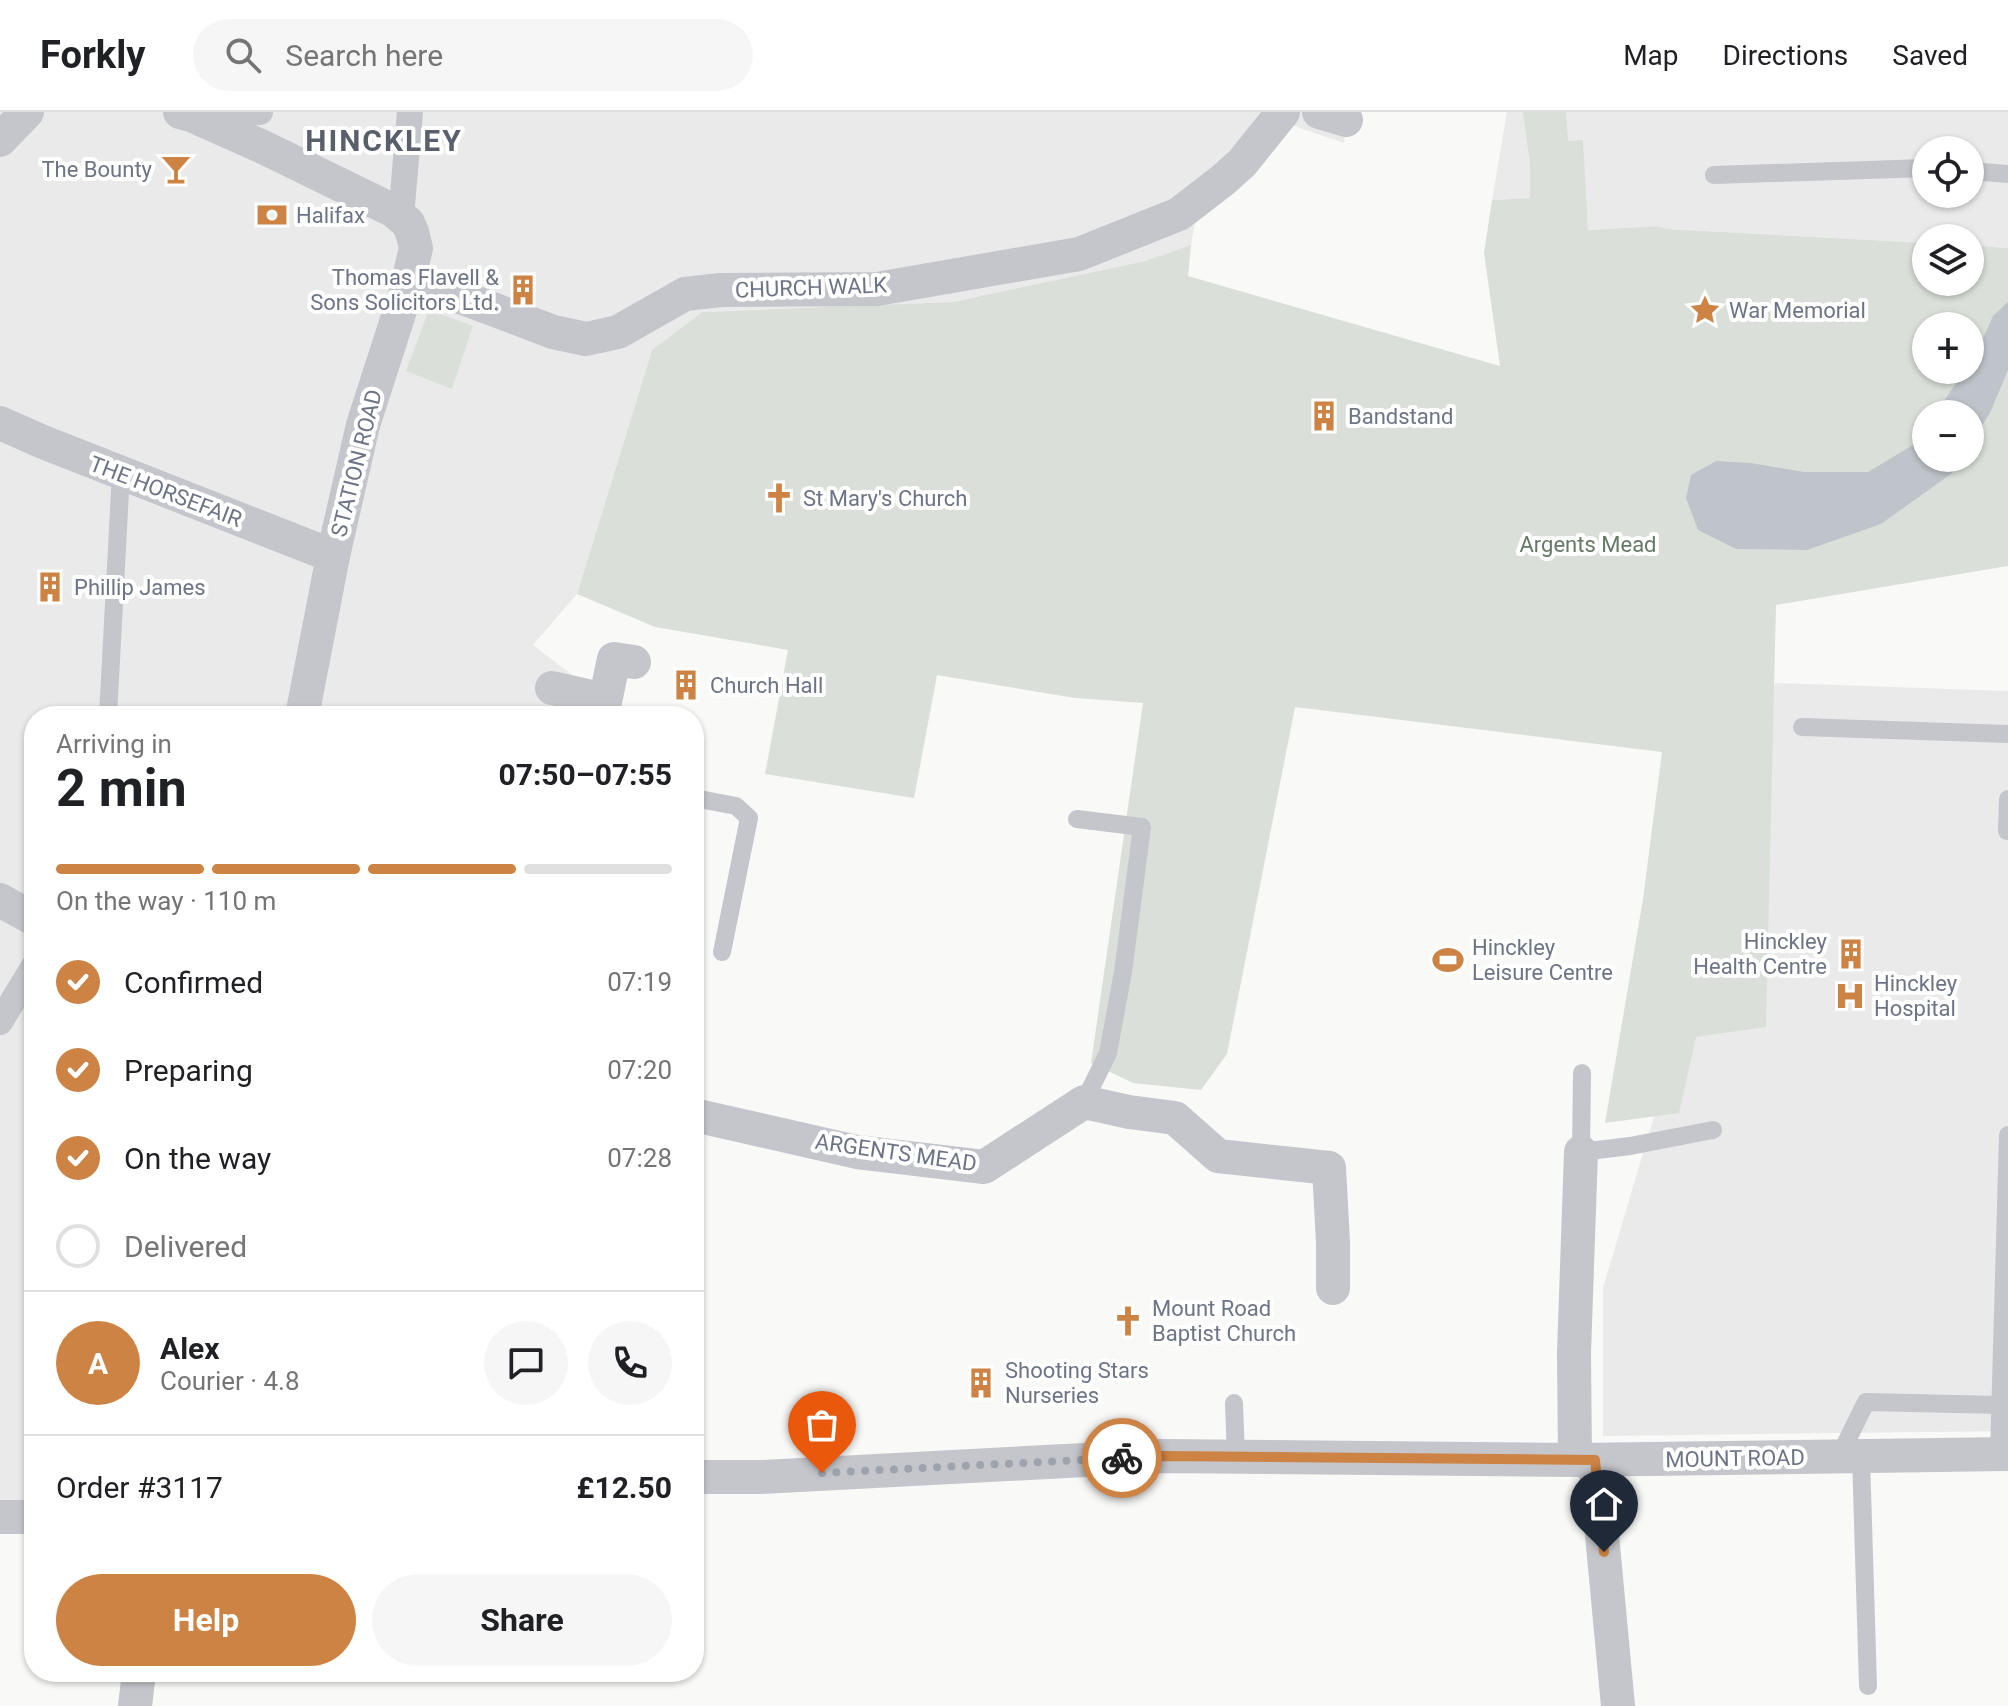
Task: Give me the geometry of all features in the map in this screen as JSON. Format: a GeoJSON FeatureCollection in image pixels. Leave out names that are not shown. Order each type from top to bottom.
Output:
{"type":"FeatureCollection","features":[{"type":"Feature","properties":{"kind":"street"},"geometry":{"type":"LineString","coordinates":[[0,140],[27,112]]}},
{"type":"Feature","properties":{"kind":"street"},"geometry":{"type":"LineString","coordinates":[[186,113],[260,112]]}},
{"type":"Feature","properties":{"kind":"street"},"geometry":{"type":"LineString","coordinates":[[401,217],[410,112]]}},
{"type":"Feature","properties":{"kind":"street","name":"CHURCH WALK"},"geometry":{"type":"LineString","coordinates":[[405,295],[416,287],[428,288],[553,332],[586,339],[618,332],[685,294],[721,290],[877,289],[1079,254],[1179,214],[1242,163],[1283,112]]}},
{"type":"Feature","properties":{"kind":"street"},"geometry":{"type":"LineString","coordinates":[[186,113],[328,178],[401,217]]}},
{"type":"Feature","properties":{"kind":"street","name":"STATION ROAD"},"geometry":{"type":"LineString","coordinates":[[304,706],[333,556],[363,425],[405,295],[416,248],[408,223],[401,217]]}},
{"type":"Feature","properties":{"kind":"street","name":"THE HORSEFAIR"},"geometry":{"type":"LineString","coordinates":[[0,423],[333,556]]}},
{"type":"Feature","properties":{"kind":"street"},"geometry":{"type":"LineString","coordinates":[[604,706],[614,659],[634,662]]}},
{"type":"Feature","properties":{"kind":"street"},"geometry":{"type":"LineString","coordinates":[[552,688],[599,706]]}},
{"type":"Feature","properties":{"kind":"street"},"geometry":{"type":"LineString","coordinates":[[0,900],[24,913]]}},
{"type":"Feature","properties":{"kind":"street"},"geometry":{"type":"LineString","coordinates":[[0,1022],[24,982]]}},
{"type":"Feature","properties":{"kind":"street"},"geometry":{"type":"LineString","coordinates":[[1084,1102],[1175,1118],[1218,1156],[1329,1168],[1333,1288]]}},
{"type":"Feature","properties":{"kind":"street","name":"ARGENTS MEAD"},"geometry":{"type":"LineString","coordinates":[[704,1117],[857,1152],[984,1167],[1084,1102]]}},
{"type":"Feature","properties":{"kind":"street"},"geometry":{"type":"LineString","coordinates":[[1581,1152],[1574,1353],[1618,1706]]}},
{"type":"Feature","properties":{"kind":"street","name":"MOUNT ROAD"},"geometry":{"type":"LineString","coordinates":[[704,1477],[761,1477],[1161,1456],[1585,1460],[2004,1454]]}},
{"type":"Feature","properties":{"kind":"street"},"geometry":{"type":"LineString","coordinates":[[0,1517],[24,1517]]}},
{"type":"Feature","properties":{"kind":"street"},"geometry":{"type":"LineString","coordinates":[[135,1706],[138,1682]]}},
{"type":"Feature","properties":{"kind":"lane"},"geometry":{"type":"LineString","coordinates":[[1714,175],[1912,168]]}},
{"type":"Feature","properties":{"kind":"lane"},"geometry":{"type":"LineString","coordinates":[[1984,172],[2008,174]]}},
{"type":"Feature","properties":{"kind":"lane"},"geometry":{"type":"LineString","coordinates":[[108,706],[121,473]]}},
{"type":"Feature","properties":{"kind":"lane"},"geometry":{"type":"LineString","coordinates":[[1802,727],[2008,734]]}},
{"type":"Feature","properties":{"kind":"lane"},"geometry":{"type":"LineString","coordinates":[[2007,831],[2008,799]]}},
{"type":"Feature","properties":{"kind":"lane"},"geometry":{"type":"LineString","coordinates":[[704,800],[736,806],[749,818],[722,952]]}},
{"type":"Feature","properties":{"kind":"lane"},"geometry":{"type":"LineString","coordinates":[[1077,819],[1142,827],[1123,972],[1108,1053],[1084,1102]]}},
{"type":"Feature","properties":{"kind":"lane"},"geometry":{"type":"LineString","coordinates":[[1582,1073],[1581,1152],[1713,1130]]}},
{"type":"Feature","properties":{"kind":"lane"},"geometry":{"type":"LineString","coordinates":[[2004,1454],[2000,1405],[2008,1135]]}},
{"type":"Feature","properties":{"kind":"lane"},"geometry":{"type":"LineString","coordinates":[[1868,1686],[1850,1457],[1866,1402],[2000,1405]]}},
{"type":"Feature","properties":{"kind":"lane"},"geometry":{"type":"LineString","coordinates":[[1234,1403],[1236,1457]]}},
{"type":"Feature","properties":{"kind":"shaded area"},"geometry":{"type":"Polygon","coordinates":[[[0,112],[1347,112],[1344,143],[1294,126],[1273,126],[1199,199],[1191,245],[1145,261],[953,302],[702,312],[652,350],[577,594],[533,645],[605,700],[604,706],[24,706],[24,911],[0,898],[0,112]]]}},
{"type":"Feature","properties":{"kind":"shaded area"},"geometry":{"type":"Polygon","coordinates":[[[1507,112],[2008,112],[2008,248],[1984,246],[1984,224],[1912,224],[1912,242],[1657,226],[1588,230],[1585,196],[1492,200],[1507,112]]]}},
{"type":"Feature","properties":{"kind":"shaded area"},"geometry":{"type":"Polygon","coordinates":[[[2008,302],[2008,370],[1984,422],[1984,400],[1945,400],[1955,384],[1984,384],[1984,336],[1993,316],[2008,302]]]}},
{"type":"Feature","properties":{"kind":"shaded area"},"geometry":{"type":"Polygon","coordinates":[[[1912,446],[1912,472],[1952,472],[1881,524],[1807,550],[1736,549],[1698,530],[1686,498],[1691,475],[1716,461],[1804,472],[1868,472],[1912,446]]]}},
{"type":"Feature","properties":{"kind":"shaded area","name":"Hinckley Hospital"},"geometry":{"type":"Polygon","coordinates":[[[1775,683],[2008,691],[2008,1431],[1603,1436],[1603,1288],[1729,876],[1775,683]]]}},
{"type":"Feature","properties":{"kind":"shaded area"},"geometry":{"type":"Polygon","coordinates":[[[0,900],[24,913],[24,1503],[0,1503],[0,900]]]}},
{"type":"Feature","properties":{"kind":"green space","name":"Argents Mead"},"geometry":{"type":"Polygon","coordinates":[[[1523,112],[1566,112],[1568,141],[1583,140],[1588,230],[1657,226],[1912,242],[1912,296],[1984,296],[1984,246],[2008,248],[2008,566],[1776,605],[1766,1027],[1696,1037],[1679,1113],[1605,1123],[1643,899],[1662,752],[1295,707],[1227,1054],[1201,1090],[1133,1083],[1091,1063],[1143,703],[1075,698],[937,675],[914,798],[765,774],[788,650],[655,627],[577,594],[652,350],[702,312],[953,302],[1145,261],[1191,245],[1188,276],[1500,366],[1484,253],[1492,200],[1530,198],[1530,164],[1523,112]]]}},
{"type":"Feature","properties":{"kind":"green space"},"geometry":{"type":"Polygon","coordinates":[[[429,310],[473,326],[452,389],[406,371],[429,310]]]}},
{"type":"Feature","properties":{"kind":"way so far"},"geometry":{"type":"LineString","coordinates":[[822,1473],[1122,1458]]}},
{"type":"Feature","properties":{"kind":"place","name":"The Bounty"},"geometry":{"type":"Point","coordinates":[176,169]}},
{"type":"Feature","properties":{"kind":"place","name":"Halifax"},"geometry":{"type":"Point","coordinates":[272,215]}},
{"type":"Feature","properties":{"kind":"place","name":"Thomas Flavell & Sons Solicitors Ltd."},"geometry":{"type":"Point","coordinates":[523,290]}},
{"type":"Feature","properties":{"kind":"place","name":"War Memorial"},"geometry":{"type":"Point","coordinates":[1705,310]}},
{"type":"Feature","properties":{"kind":"place","name":"Bandstand"},"geometry":{"type":"Point","coordinates":[1324,416]}},
{"type":"Feature","properties":{"kind":"place","name":"St Mary's Church"},"geometry":{"type":"Point","coordinates":[779,498]}},
{"type":"Feature","properties":{"kind":"place","name":"Phillip James"},"geometry":{"type":"Point","coordinates":[50,587]}},
{"type":"Feature","properties":{"kind":"place","name":"Church Hall"},"geometry":{"type":"Point","coordinates":[686,685]}},
{"type":"Feature","properties":{"kind":"place","name":"Hinckley Health Centre"},"geometry":{"type":"Point","coordinates":[1851,954]}},
{"type":"Feature","properties":{"kind":"place","name":"Hinckley Leisure Centre"},"geometry":{"type":"Point","coordinates":[1448,960]}},
{"type":"Feature","properties":{"kind":"place","name":"Hinckley Hospital"},"geometry":{"type":"Point","coordinates":[1850,996]}},
{"type":"Feature","properties":{"kind":"place","name":"Mount Road Baptist Church"},"geometry":{"type":"Point","coordinates":[1128,1321]}},
{"type":"Feature","properties":{"kind":"place","name":"Shooting Stars Nurseries"},"geometry":{"type":"Point","coordinates":[981,1383]}},
{"type":"Feature","properties":{"kind":"district","name":"HINCKLEY"},"geometry":{"type":"Point","coordinates":[384,141]}},
{"type":"Feature","properties":{"kind":"route"},"geometry":{"type":"LineString","coordinates":[[1122,1458],[1595,1460],[1604,1552]]}}]}
